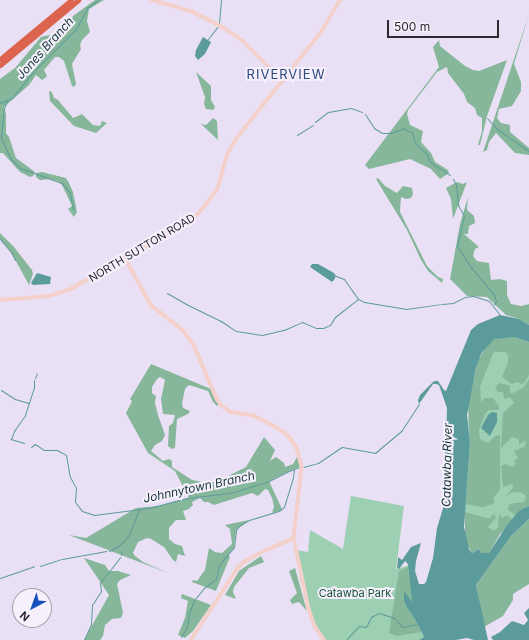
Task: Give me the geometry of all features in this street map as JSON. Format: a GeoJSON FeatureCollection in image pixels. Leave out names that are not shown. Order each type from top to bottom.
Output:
{"type":"FeatureCollection","features":[{"type":"Feature","properties":{"kind":"highway"},"geometry":{"type":"LineString","coordinates":[[0,59],[71,0]]}},
{"type":"Feature","properties":{"kind":"highway"},"geometry":{"type":"LineString","coordinates":[[0,65],[78,0]]}},
{"type":"Feature","properties":{"kind":"street"},"geometry":{"type":"LineString","coordinates":[[152,0],[191,10],[223,27],[242,40],[283,81]]}},
{"type":"Feature","properties":{"kind":"street","name":"NORTH SUTTON ROAD"},"geometry":{"type":"LineString","coordinates":[[0,300],[54,295],[84,281],[189,222],[209,203],[217,190],[230,148],[321,32],[340,0]]}},
{"type":"Feature","properties":{"kind":"street"},"geometry":{"type":"LineString","coordinates":[[126,258],[150,305],[183,330],[194,345],[217,399],[222,406],[231,412],[255,416],[283,431],[292,440],[297,448],[302,466],[294,538],[309,609],[315,626],[324,640]]}},
{"type":"Feature","properties":{"kind":"street"},"geometry":{"type":"LineString","coordinates":[[191,640],[237,569],[244,562],[294,538]]}},
{"type":"Feature","properties":{"kind":"green space"},"geometry":{"type":"Polygon","coordinates":[[[529,342],[529,506],[500,534],[467,544],[464,516],[470,442],[468,420],[481,354],[529,342]]]}},
{"type":"Feature","properties":{"kind":"green space","name":"Catawba Park"},"geometry":{"type":"Polygon","coordinates":[[[351,496],[404,506],[396,569],[410,565],[424,636],[423,640],[324,640],[319,633],[309,609],[300,579],[296,550],[308,552],[310,530],[343,549],[351,496]]]}},
{"type":"Feature","properties":{"kind":"shaded area"},"geometry":{"type":"Polygon","coordinates":[[[95,0],[104,0],[89,9],[87,21],[90,32],[82,40],[80,45],[81,49],[72,64],[76,84],[74,87],[72,86],[64,61],[59,57],[55,57],[44,70],[47,76],[45,78],[42,80],[36,75],[29,85],[4,107],[6,115],[6,133],[9,137],[16,158],[35,172],[33,176],[30,177],[20,172],[3,153],[0,153],[0,79],[15,68],[41,37],[59,33],[70,23],[73,16],[95,0]]]}},
{"type":"Feature","properties":{"kind":"shaded area"},"geometry":{"type":"Polygon","coordinates":[[[529,14],[514,64],[521,82],[521,91],[512,106],[499,109],[497,118],[501,123],[510,125],[510,132],[529,148],[529,155],[515,153],[496,133],[489,142],[487,150],[483,152],[529,14]]]}},
{"type":"Feature","properties":{"kind":"shaded area"},"geometry":{"type":"Polygon","coordinates":[[[439,40],[440,46],[465,66],[473,70],[479,71],[507,60],[487,116],[480,145],[478,145],[482,131],[482,118],[477,115],[475,108],[467,102],[464,94],[448,73],[447,67],[437,72],[408,110],[407,114],[410,125],[423,131],[421,142],[431,153],[435,162],[448,170],[449,173],[440,179],[431,169],[410,159],[369,169],[365,165],[439,67],[433,47],[439,40]]]}},
{"type":"Feature","properties":{"kind":"shaded area"},"geometry":{"type":"Polygon","coordinates":[[[196,72],[211,86],[211,100],[215,107],[213,110],[206,109],[204,104],[205,97],[196,72]]]}},
{"type":"Feature","properties":{"kind":"shaded area"},"geometry":{"type":"Polygon","coordinates":[[[49,91],[52,92],[54,98],[58,100],[73,118],[82,114],[93,125],[100,126],[102,121],[107,123],[96,133],[74,126],[50,101],[49,91]]]}},
{"type":"Feature","properties":{"kind":"shaded area"},"geometry":{"type":"Polygon","coordinates":[[[213,118],[217,121],[218,140],[201,124],[206,125],[213,118]]]}},
{"type":"Feature","properties":{"kind":"shaded area"},"geometry":{"type":"Polygon","coordinates":[[[42,172],[66,178],[73,192],[77,212],[74,217],[68,209],[72,206],[62,185],[58,181],[51,179],[40,180],[36,177],[36,173],[42,172]]]}},
{"type":"Feature","properties":{"kind":"shaded area"},"geometry":{"type":"Polygon","coordinates":[[[378,178],[385,186],[397,193],[403,186],[412,188],[413,194],[411,198],[406,199],[401,197],[400,212],[427,266],[438,277],[443,279],[442,283],[428,271],[421,260],[407,230],[376,179],[378,178]]]}},
{"type":"Feature","properties":{"kind":"shaded area"},"geometry":{"type":"Polygon","coordinates":[[[457,182],[463,184],[467,182],[453,219],[451,199],[446,188],[457,182]]]}},
{"type":"Feature","properties":{"kind":"shaded area"},"geometry":{"type":"Polygon","coordinates":[[[468,197],[467,210],[474,216],[475,223],[469,226],[468,234],[464,234],[479,247],[475,249],[473,256],[477,261],[489,263],[491,280],[500,279],[507,281],[507,295],[511,304],[521,306],[529,304],[529,325],[519,319],[506,315],[487,297],[467,296],[450,279],[460,224],[468,197]]]}},
{"type":"Feature","properties":{"kind":"shaded area"},"geometry":{"type":"Polygon","coordinates":[[[0,233],[14,247],[32,270],[33,274],[29,285],[11,252],[0,239],[0,233]]]}},
{"type":"Feature","properties":{"kind":"shaded area"},"geometry":{"type":"Polygon","coordinates":[[[500,337],[514,337],[529,342],[529,375],[524,383],[521,384],[518,382],[511,384],[502,377],[508,363],[508,354],[505,352],[495,352],[493,353],[480,387],[481,402],[485,398],[493,398],[499,406],[498,410],[489,410],[485,414],[479,430],[480,439],[488,443],[495,436],[500,435],[500,490],[493,498],[495,503],[483,507],[466,504],[470,442],[468,405],[478,360],[489,343],[500,337]]]}},
{"type":"Feature","properties":{"kind":"shaded area"},"geometry":{"type":"Polygon","coordinates":[[[151,364],[211,389],[219,404],[217,406],[213,402],[208,391],[189,385],[185,389],[182,403],[183,408],[190,411],[188,414],[177,419],[175,448],[172,449],[168,446],[169,426],[173,423],[175,415],[163,414],[161,399],[165,380],[160,377],[152,387],[152,393],[156,396],[155,403],[165,435],[162,441],[155,445],[151,451],[163,461],[169,459],[172,461],[172,467],[192,480],[208,483],[226,479],[230,475],[246,467],[264,437],[275,450],[270,461],[276,457],[284,463],[285,467],[293,464],[297,457],[300,457],[300,467],[269,481],[282,509],[279,511],[272,513],[274,507],[272,498],[268,490],[265,489],[258,496],[252,493],[214,505],[204,502],[200,498],[192,502],[193,505],[189,509],[183,511],[186,520],[176,520],[169,528],[169,539],[175,544],[182,546],[185,556],[178,554],[176,562],[164,547],[151,539],[147,538],[138,542],[133,553],[135,556],[143,562],[168,573],[69,535],[86,538],[136,508],[158,506],[189,498],[175,471],[148,453],[126,413],[132,401],[130,399],[151,364]]]}},
{"type":"Feature","properties":{"kind":"shaded area"},"geometry":{"type":"Polygon","coordinates":[[[529,379],[529,506],[517,516],[507,509],[509,504],[524,502],[526,496],[522,493],[513,492],[506,496],[514,486],[511,484],[503,487],[501,466],[505,464],[513,467],[516,463],[514,461],[518,458],[514,451],[524,447],[526,442],[524,441],[519,445],[519,439],[512,437],[501,448],[503,413],[514,403],[510,397],[504,399],[503,392],[498,392],[495,388],[499,383],[508,385],[510,386],[510,393],[513,393],[524,387],[529,379]]]}},
{"type":"Feature","properties":{"kind":"shaded area"},"geometry":{"type":"Polygon","coordinates":[[[465,512],[487,518],[490,518],[494,513],[496,518],[488,527],[494,531],[498,528],[499,514],[502,518],[507,515],[513,520],[500,534],[489,553],[481,553],[479,549],[472,553],[467,544],[465,534],[465,512]]]}},
{"type":"Feature","properties":{"kind":"shaded area"},"geometry":{"type":"Polygon","coordinates":[[[529,519],[529,584],[513,594],[513,600],[503,616],[484,627],[476,585],[511,536],[529,519]]]}},
{"type":"Feature","properties":{"kind":"shaded area"},"geometry":{"type":"Polygon","coordinates":[[[249,520],[236,530],[234,547],[228,555],[230,557],[216,591],[192,582],[193,580],[197,581],[205,570],[209,548],[215,552],[222,553],[232,544],[230,529],[225,525],[249,520]]]}},
{"type":"Feature","properties":{"kind":"shaded area"},"geometry":{"type":"Polygon","coordinates":[[[261,556],[264,562],[249,568],[234,587],[233,592],[236,599],[225,595],[239,571],[261,556]]]}},
{"type":"Feature","properties":{"kind":"shaded area"},"geometry":{"type":"Polygon","coordinates":[[[84,558],[105,565],[109,571],[118,571],[131,575],[120,580],[117,584],[123,613],[121,618],[112,619],[105,625],[103,636],[100,640],[84,640],[109,595],[84,558]]]}},
{"type":"Feature","properties":{"kind":"shaded area"},"geometry":{"type":"Polygon","coordinates":[[[408,567],[412,602],[407,597],[404,601],[406,607],[422,632],[397,636],[389,633],[399,571],[408,567]]]}},
{"type":"Feature","properties":{"kind":"shaded area"},"geometry":{"type":"Polygon","coordinates":[[[295,568],[306,610],[299,602],[292,604],[290,600],[297,593],[289,571],[295,568]]]}},
{"type":"Feature","properties":{"kind":"shaded area"},"geometry":{"type":"Polygon","coordinates":[[[182,594],[211,605],[193,631],[185,638],[178,635],[185,618],[188,601],[181,598],[182,594]]]}},
{"type":"Feature","properties":{"kind":"water"},"geometry":{"type":"Polygon","coordinates":[[[203,37],[211,42],[205,54],[198,60],[195,56],[196,50],[203,37]]]}},
{"type":"Feature","properties":{"kind":"water"},"geometry":{"type":"Polygon","coordinates":[[[312,264],[318,264],[334,273],[336,276],[334,280],[332,282],[310,267],[312,264]]]}},
{"type":"Feature","properties":{"kind":"water"},"geometry":{"type":"Polygon","coordinates":[[[37,273],[51,277],[50,284],[33,285],[31,283],[37,273]]]}},
{"type":"Feature","properties":{"kind":"water","name":"Catawba River"},"geometry":{"type":"Polygon","coordinates":[[[500,315],[519,319],[529,325],[529,342],[514,337],[494,339],[481,354],[476,368],[467,415],[470,442],[464,527],[469,549],[472,553],[479,549],[481,553],[489,553],[507,525],[519,511],[529,506],[529,519],[511,536],[476,585],[488,640],[474,640],[467,638],[456,640],[419,640],[424,637],[404,601],[404,591],[412,602],[408,564],[405,561],[399,569],[397,568],[398,557],[402,560],[411,547],[421,543],[415,571],[419,584],[424,584],[426,582],[433,558],[437,528],[444,505],[442,480],[446,445],[447,408],[439,385],[436,384],[433,384],[419,404],[418,400],[420,395],[434,381],[438,381],[446,391],[471,330],[478,324],[500,315]]]}},
{"type":"Feature","properties":{"kind":"water"},"geometry":{"type":"Polygon","coordinates":[[[492,412],[497,413],[497,422],[490,436],[481,428],[488,415],[492,412]]]}},
{"type":"Feature","properties":{"kind":"water"},"geometry":{"type":"Polygon","coordinates":[[[529,608],[529,640],[493,640],[491,637],[500,632],[512,621],[524,625],[528,620],[524,613],[529,608]]]}},
{"type":"Feature","properties":{"kind":"waterway","name":"Jones Branch"},"geometry":{"type":"LineString","coordinates":[[0,103],[12,98],[32,73],[76,29],[87,8],[98,0]]}},
{"type":"Feature","properties":{"kind":"waterway"},"geometry":{"type":"LineString","coordinates":[[219,23],[221,0]]}},
{"type":"Feature","properties":{"kind":"waterway"},"geometry":{"type":"LineString","coordinates":[[208,39],[218,26]]}},
{"type":"Feature","properties":{"kind":"waterway"},"geometry":{"type":"LineString","coordinates":[[7,101],[4,108],[1,138],[11,159],[20,168],[62,183],[70,193],[73,210]]}},
{"type":"Feature","properties":{"kind":"waterway"},"geometry":{"type":"LineString","coordinates":[[315,122],[328,112],[351,108],[362,112]]}},
{"type":"Feature","properties":{"kind":"waterway"},"geometry":{"type":"LineString","coordinates":[[365,114],[374,128],[382,133],[391,133],[404,128],[407,131],[412,132],[415,143],[427,154],[430,162],[450,175]]}},
{"type":"Feature","properties":{"kind":"waterway"},"geometry":{"type":"LineString","coordinates":[[487,118],[497,129],[529,151]]}},
{"type":"Feature","properties":{"kind":"waterway"},"geometry":{"type":"LineString","coordinates":[[297,135],[313,125]]}},
{"type":"Feature","properties":{"kind":"waterway"},"geometry":{"type":"LineString","coordinates":[[453,179],[456,185],[458,205],[464,216],[457,246],[470,266],[493,293],[496,301],[494,305]]}},
{"type":"Feature","properties":{"kind":"waterway"},"geometry":{"type":"LineString","coordinates":[[0,239],[11,252],[15,260]]}},
{"type":"Feature","properties":{"kind":"waterway"},"geometry":{"type":"LineString","coordinates":[[336,276],[344,279],[358,299],[364,302],[406,309],[441,304]]}},
{"type":"Feature","properties":{"kind":"waterway"},"geometry":{"type":"LineString","coordinates":[[167,293],[221,321],[236,331],[262,335],[284,330],[302,322],[316,328],[323,328],[330,325],[335,317],[358,299]]}},
{"type":"Feature","properties":{"kind":"waterway"},"geometry":{"type":"LineString","coordinates":[[442,304],[453,303],[465,297],[473,296],[489,301],[500,315]]}},
{"type":"Feature","properties":{"kind":"waterway"},"geometry":{"type":"LineString","coordinates":[[35,378],[37,373]]}},
{"type":"Feature","properties":{"kind":"waterway"},"geometry":{"type":"LineString","coordinates":[[24,443],[11,439],[14,431],[25,415],[34,388],[34,380]]}},
{"type":"Feature","properties":{"kind":"waterway"},"geometry":{"type":"LineString","coordinates":[[1,390],[15,399],[28,403]]}},
{"type":"Feature","properties":{"kind":"waterway","name":"Johnnytown Branch"},"geometry":{"type":"LineString","coordinates":[[303,467],[318,463],[342,447],[375,453],[402,430],[419,404]]}},
{"type":"Feature","properties":{"kind":"waterway","name":"Johnnytown Branch"},"geometry":{"type":"LineString","coordinates":[[31,447],[35,444],[44,450],[57,450],[66,455],[70,477],[76,488],[75,502],[82,511],[94,515],[149,508],[187,498],[230,493],[269,481],[300,467]]}},
{"type":"Feature","properties":{"kind":"waterway"},"geometry":{"type":"LineString","coordinates":[[195,599],[204,588],[216,579],[219,565],[234,547],[236,530],[239,526],[249,520],[279,511],[284,507],[294,469]]}},
{"type":"Feature","properties":{"kind":"waterway","name":"Johnnytown Branch"},"geometry":{"type":"LineString","coordinates":[[109,551],[120,545],[129,535],[139,509]]}},
{"type":"Feature","properties":{"kind":"waterway","name":"Johnnytown Branch"},"geometry":{"type":"LineString","coordinates":[[40,566],[62,559],[106,551]]}},
{"type":"Feature","properties":{"kind":"waterway"},"geometry":{"type":"LineString","coordinates":[[84,640],[91,624],[92,605],[101,591],[100,583],[120,557]]}},
{"type":"Feature","properties":{"kind":"waterway","name":"Johnnytown Branch"},"geometry":{"type":"LineString","coordinates":[[0,578],[34,566]]}},
{"type":"Feature","properties":{"kind":"waterway"},"geometry":{"type":"LineString","coordinates":[[181,637],[187,627],[189,613],[194,600]]}},
{"type":"Feature","properties":{"kind":"waterway"},"geometry":{"type":"LineString","coordinates":[[346,640],[359,626],[366,627],[371,617],[379,613],[394,618],[402,627],[417,624]]}},
{"type":"Feature","properties":{"kind":"district","name":"RIVERVIEW"},"geometry":{"type":"Point","coordinates":[286,74]}}]}
